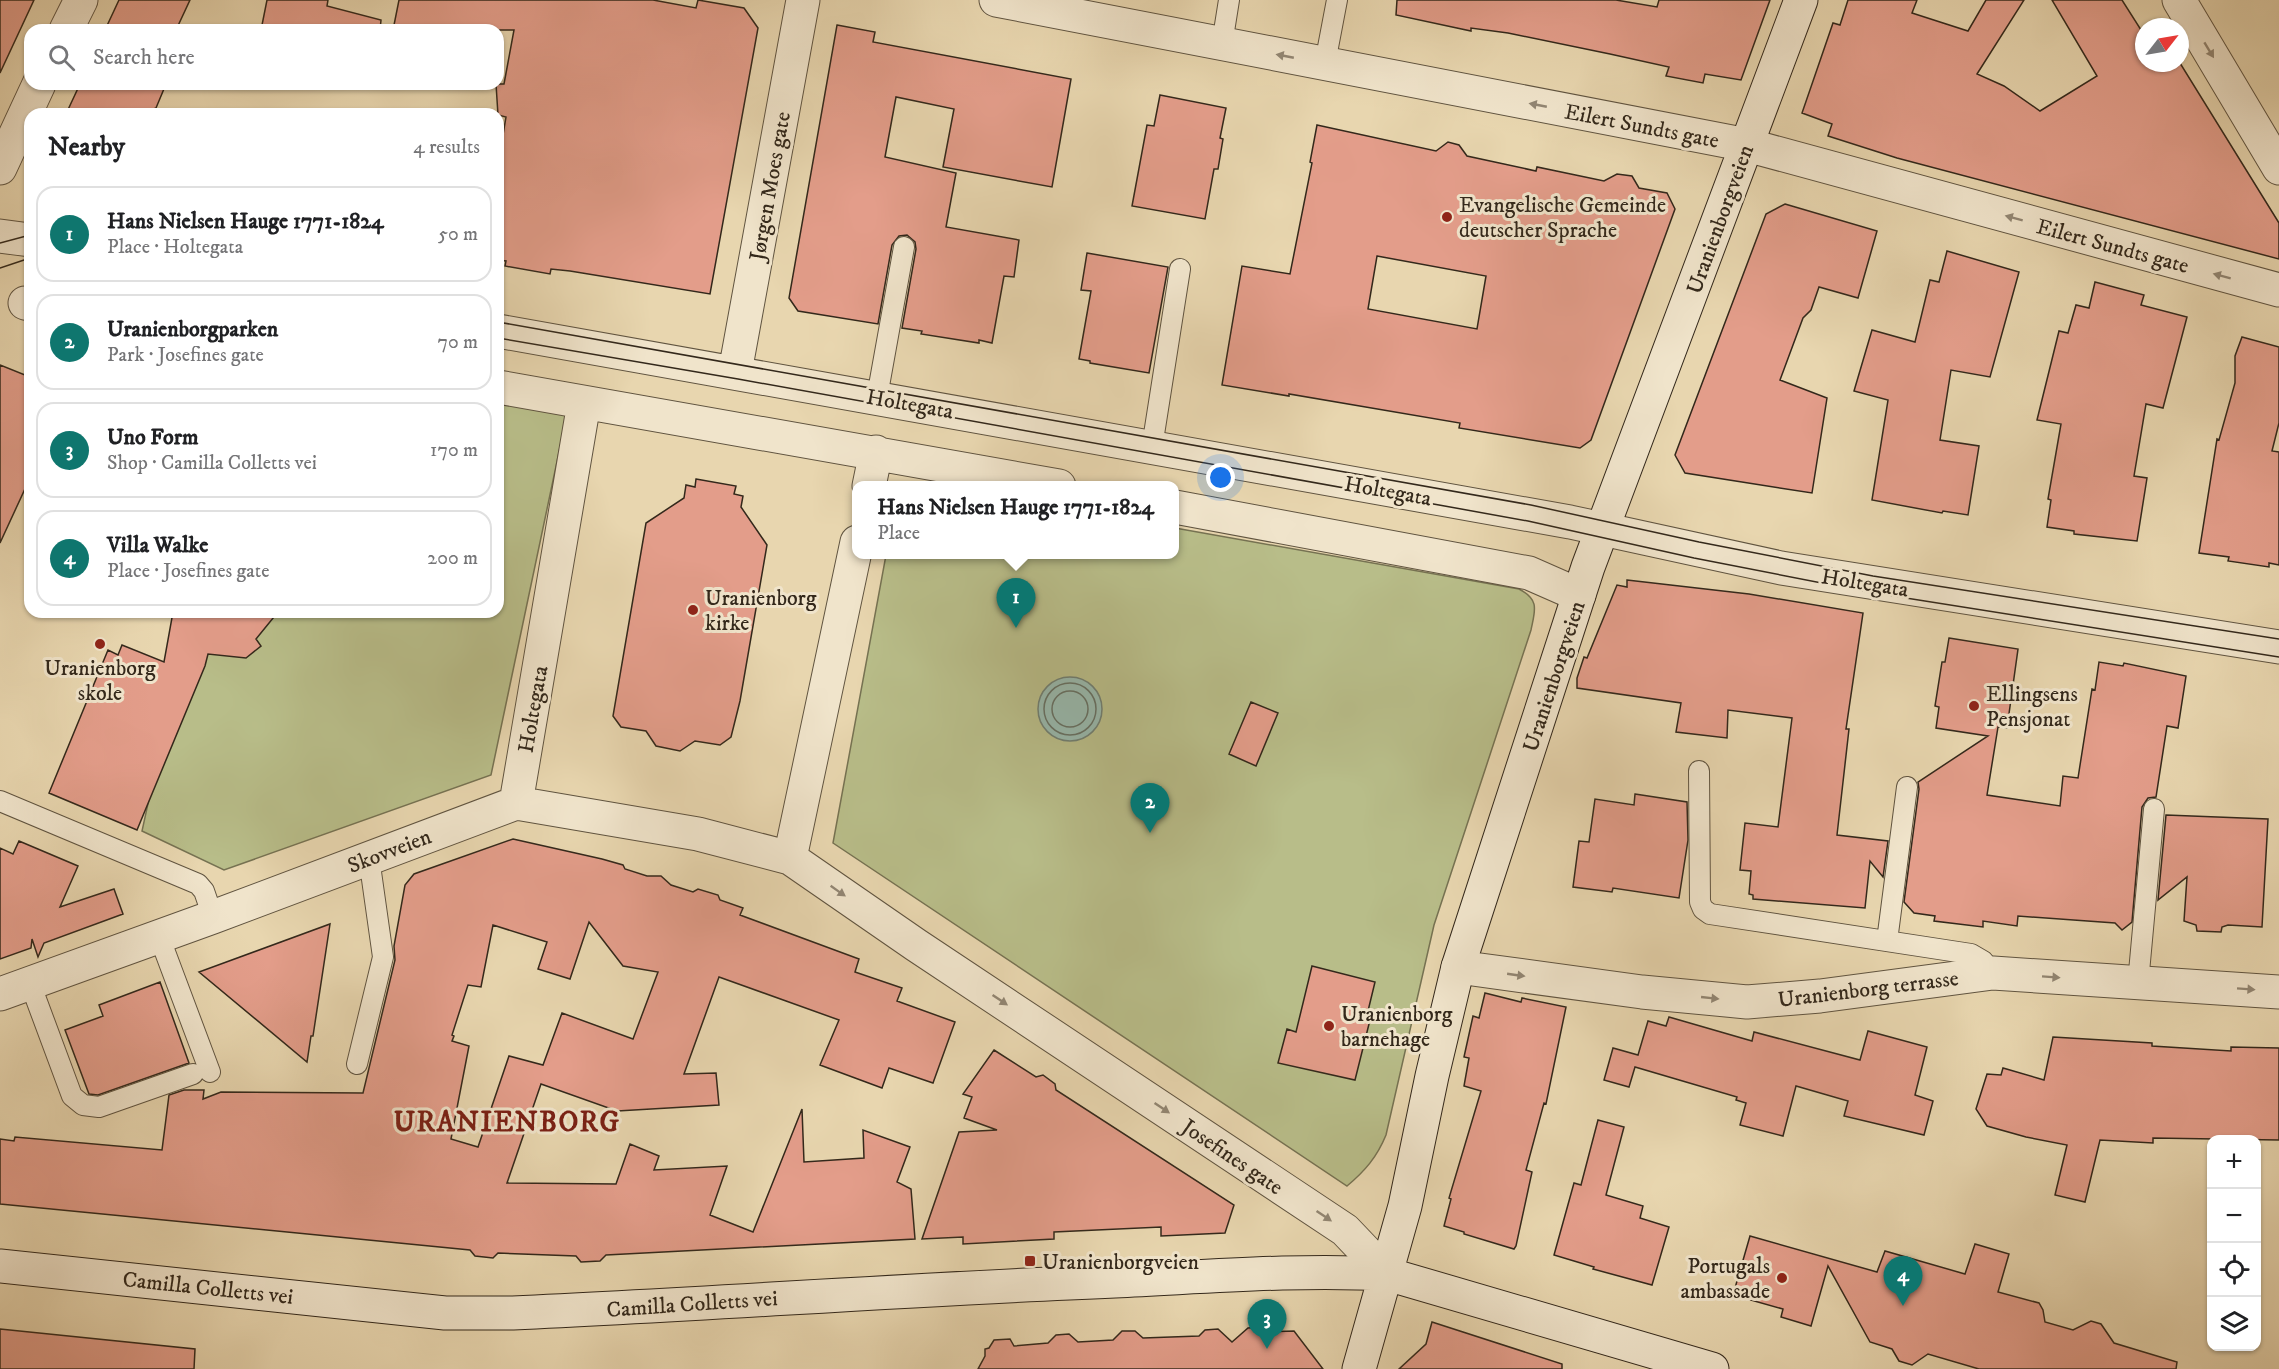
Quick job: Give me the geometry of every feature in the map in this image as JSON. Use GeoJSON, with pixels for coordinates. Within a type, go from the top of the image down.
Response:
{"type":"FeatureCollection","features":[{"type":"Feature","properties":{"kind":"street"},"geometry":{"type":"LineString","coordinates":[[69,24],[81,0]]}},
{"type":"Feature","properties":{"kind":"street","name":"Jørgen Moes gate"},"geometry":{"type":"LineString","coordinates":[[735,372],[803,0]]}},
{"type":"Feature","properties":{"kind":"street","name":"Eilert Sundts gate"},"geometry":{"type":"LineString","coordinates":[[996,0],[1747,145],[2279,290]]}},
{"type":"Feature","properties":{"kind":"street","name":"Uranienborgveien"},"geometry":{"type":"LineString","coordinates":[[1359,1369],[1408,1192],[1432,1076],[1458,968],[1579,595],[1801,0]]}},
{"type":"Feature","properties":{"kind":"street"},"geometry":{"type":"LineString","coordinates":[[2179,0],[2279,168]]}},
{"type":"Feature","properties":{"kind":"street"},"geometry":{"type":"LineString","coordinates":[[28,108],[36,90]]}},
{"type":"Feature","properties":{"kind":"street"},"geometry":{"type":"LineString","coordinates":[[0,168],[24,116]]}},
{"type":"Feature","properties":{"kind":"street"},"geometry":{"type":"LineString","coordinates":[[0,236],[24,239]]}},
{"type":"Feature","properties":{"kind":"street","name":"Holtegata"},"geometry":{"type":"LineString","coordinates":[[504,332],[877,397],[1603,530],[1792,570],[2279,647]]}},
{"type":"Feature","properties":{"kind":"street"},"geometry":{"type":"LineString","coordinates":[[504,388],[1032,481]]}},
{"type":"Feature","properties":{"kind":"street","name":"Holtegata"},"geometry":{"type":"LineString","coordinates":[[516,803],[584,403]]}},
{"type":"Feature","properties":{"kind":"street"},"geometry":{"type":"LineString","coordinates":[[870,481],[876,452]]}},
{"type":"Feature","properties":{"kind":"street"},"geometry":{"type":"LineString","coordinates":[[1179,508],[1529,573],[1552,581],[1579,595]]}},
{"type":"Feature","properties":{"kind":"street"},"geometry":{"type":"LineString","coordinates":[[516,803],[717,838],[790,858],[853,559]]}},
{"type":"Feature","properties":{"kind":"street","name":"Skovveien"},"geometry":{"type":"LineString","coordinates":[[0,994],[516,803]]}},
{"type":"Feature","properties":{"kind":"street","name":"Josefines gate"},"geometry":{"type":"LineString","coordinates":[[790,858],[916,945],[1345,1230],[1387,1274]]}},
{"type":"Feature","properties":{"kind":"street","name":"Uranienborg terrasse"},"geometry":{"type":"LineString","coordinates":[[1458,968],[1642,992],[1747,1002],[1820,996],[1993,973],[2279,992]]}},
{"type":"Feature","properties":{"kind":"street","name":"Camilla Colletts vei"},"geometry":{"type":"LineString","coordinates":[[0,1266],[445,1313],[501,1313],[1046,1283],[1299,1273],[1387,1274]]}},
{"type":"Feature","properties":{"kind":"street"},"geometry":{"type":"LineString","coordinates":[[1387,1274],[1712,1369]]}},
{"type":"Feature","properties":{"kind":"lane"},"geometry":{"type":"LineString","coordinates":[[1222,44],[1229,0]]}},
{"type":"Feature","properties":{"kind":"lane"},"geometry":{"type":"LineString","coordinates":[[1325,63],[1337,0]]}},
{"type":"Feature","properties":{"kind":"lane"},"geometry":{"type":"LineString","coordinates":[[877,397],[904,248]]}},
{"type":"Feature","properties":{"kind":"lane"},"geometry":{"type":"LineString","coordinates":[[1152,447],[1180,269]]}},
{"type":"Feature","properties":{"kind":"lane"},"geometry":{"type":"LineString","coordinates":[[1699,771],[1700,902],[1703,909],[1710,914],[1971,954],[1983,961],[1993,973]]}},
{"type":"Feature","properties":{"kind":"lane"},"geometry":{"type":"LineString","coordinates":[[1887,941],[1907,787]]}},
{"type":"Feature","properties":{"kind":"lane"},"geometry":{"type":"LineString","coordinates":[[0,801],[198,884],[204,891],[213,917]]}},
{"type":"Feature","properties":{"kind":"lane"},"geometry":{"type":"LineString","coordinates":[[2138,983],[2154,809]]}},
{"type":"Feature","properties":{"kind":"lane"},"geometry":{"type":"LineString","coordinates":[[357,1064],[383,957],[369,858]]}},
{"type":"Feature","properties":{"kind":"lane"},"geometry":{"type":"LineString","coordinates":[[30,983],[72,1096],[83,1105],[99,1107],[202,1073],[159,936]]}},
{"type":"Feature","properties":{"kind":"green space"},"geometry":{"type":"Polygon","coordinates":[[[504,403],[567,414],[491,775],[224,870],[142,831],[189,618],[504,618],[504,403]]]}},
{"type":"Feature","properties":{"kind":"green space"},"geometry":{"type":"Polygon","coordinates":[[[1179,529],[1519,589],[1526,593],[1533,602],[1534,617],[1531,630],[1434,925],[1386,1135],[1370,1163],[1347,1186],[833,843],[885,559],[1179,559],[1179,529]]]}},
{"type":"Feature","properties":{"kind":"water"},"geometry":{"type":"Polygon","coordinates":[[[1070,677],[1088,683],[1096,691],[1102,709],[1096,727],[1088,735],[1070,741],[1052,735],[1044,727],[1038,709],[1044,691],[1052,683],[1070,677]]]}},
{"type":"Feature","properties":{"kind":"building"},"geometry":{"type":"Polygon","coordinates":[[[0,0],[34,0],[0,73],[0,0]]]}},
{"type":"Feature","properties":{"kind":"building"},"geometry":{"type":"Polygon","coordinates":[[[119,0],[190,0],[179,24],[108,24],[119,0]]]}},
{"type":"Feature","properties":{"kind":"building"},"geometry":{"type":"Polygon","coordinates":[[[267,0],[328,0],[327,6],[381,20],[381,24],[262,24],[267,0]]]}},
{"type":"Feature","properties":{"kind":"building"},"geometry":{"type":"Polygon","coordinates":[[[399,0],[653,0],[696,8],[698,0],[744,8],[758,28],[710,294],[570,271],[551,269],[550,274],[505,266],[504,129],[506,117],[504,116],[504,108],[498,108],[496,90],[504,90],[514,30],[504,30],[504,24],[394,24],[399,0]]]}},
{"type":"Feature","properties":{"kind":"building"},"geometry":{"type":"Polygon","coordinates":[[[1397,0],[1616,0],[1657,7],[1659,0],[1770,0],[1741,80],[1705,74],[1703,83],[1666,76],[1669,67],[1508,33],[1471,28],[1471,31],[1396,15],[1397,0]]]}},
{"type":"Feature","properties":{"kind":"building"},"geometry":{"type":"Polygon","coordinates":[[[1848,0],[1917,0],[1912,13],[1968,31],[1986,0],[2024,0],[1977,74],[2004,86],[2040,111],[2097,76],[2052,0],[2122,0],[2135,21],[2135,72],[2186,72],[2279,223],[2279,259],[1897,158],[1828,136],[1832,124],[1802,113],[1833,23],[1840,25],[1848,0]]]}},
{"type":"Feature","properties":{"kind":"building"},"geometry":{"type":"Polygon","coordinates":[[[837,25],[875,32],[873,42],[1071,79],[1052,187],[943,167],[954,109],[896,97],[885,157],[956,173],[946,227],[1019,240],[1014,277],[1004,276],[992,343],[921,334],[922,331],[902,328],[916,249],[915,242],[907,235],[899,236],[892,245],[878,324],[798,311],[789,298],[837,25]]]}},
{"type":"Feature","properties":{"kind":"building"},"geometry":{"type":"Polygon","coordinates":[[[77,90],[164,90],[156,108],[69,108],[77,90]]]}},
{"type":"Feature","properties":{"kind":"building"},"geometry":{"type":"Polygon","coordinates":[[[1160,95],[1226,108],[1220,138],[1223,139],[1218,169],[1214,169],[1205,219],[1132,206],[1147,125],[1154,126],[1160,95]]]}},
{"type":"Feature","properties":{"kind":"building"},"geometry":{"type":"Polygon","coordinates":[[[1317,125],[1436,151],[1448,142],[1459,145],[1467,156],[1536,171],[1537,167],[1604,181],[1617,174],[1632,176],[1639,188],[1667,193],[1675,209],[1591,440],[1580,448],[1459,428],[1460,423],[1222,385],[1242,266],[1290,274],[1312,163],[1310,162],[1317,125]],[[1377,256],[1368,309],[1477,329],[1486,276],[1377,256]]]}},
{"type":"Feature","properties":{"kind":"building"},"geometry":{"type":"Polygon","coordinates":[[[1785,204],[1877,231],[1858,298],[1819,287],[1811,310],[1803,318],[1780,380],[1827,398],[1812,493],[1685,473],[1675,455],[1766,214],[1785,204]]]}},
{"type":"Feature","properties":{"kind":"building"},"geometry":{"type":"Polygon","coordinates":[[[1947,251],[2019,272],[1990,377],[1951,370],[1940,440],[1979,446],[1968,515],[1943,511],[1942,513],[1872,500],[1888,400],[1854,391],[1872,330],[1915,342],[1930,280],[1939,282],[1947,251]]]}},
{"type":"Feature","properties":{"kind":"building"},"geometry":{"type":"Polygon","coordinates":[[[1087,253],[1168,267],[1149,373],[1079,359],[1091,291],[1081,290],[1087,253]]]}},
{"type":"Feature","properties":{"kind":"building"},"geometry":{"type":"Polygon","coordinates":[[[2095,282],[2144,295],[2141,305],[2187,317],[2163,408],[2146,404],[2134,476],[2147,478],[2137,541],[2074,534],[2074,531],[2047,527],[2051,500],[2048,499],[2061,424],[2037,420],[2059,331],[2068,333],[2076,305],[2089,308],[2095,282]]]}},
{"type":"Feature","properties":{"kind":"building"},"geometry":{"type":"Polygon","coordinates":[[[2242,337],[2279,347],[2279,423],[2272,451],[2279,452],[2279,565],[2269,563],[2269,567],[2228,561],[2229,557],[2199,553],[2217,439],[2219,440],[2235,383],[2235,356],[2242,337]]]}},
{"type":"Feature","properties":{"kind":"building"},"geometry":{"type":"Polygon","coordinates":[[[0,365],[24,375],[24,491],[0,543],[0,365]]]}},
{"type":"Feature","properties":{"kind":"building","name":"Uranienborg kirke"},"geometry":{"type":"Polygon","coordinates":[[[696,479],[736,486],[734,494],[743,496],[741,507],[767,545],[740,701],[731,737],[720,745],[695,741],[680,751],[656,746],[646,731],[621,727],[613,716],[646,523],[684,498],[686,485],[695,487],[696,479]]]}},
{"type":"Feature","properties":{"kind":"building"},"geometry":{"type":"Polygon","coordinates":[[[1627,580],[1749,594],[1863,613],[1846,729],[1849,729],[1837,835],[1888,841],[1883,877],[1870,861],[1865,908],[1753,899],[1753,895],[1749,894],[1751,871],[1740,870],[1745,823],[1778,827],[1792,718],[1728,710],[1727,738],[1676,732],[1681,703],[1577,688],[1577,678],[1584,657],[1587,658],[1617,585],[1627,587],[1627,580]]]}},
{"type":"Feature","properties":{"kind":"building"},"geometry":{"type":"Polygon","coordinates":[[[172,618],[273,618],[256,639],[261,646],[246,658],[208,654],[137,830],[49,793],[108,650],[118,655],[122,645],[164,662],[172,618]]]}},
{"type":"Feature","properties":{"kind":"building"},"geometry":{"type":"Polygon","coordinates":[[[1949,638],[2018,649],[2007,728],[1998,727],[1987,795],[2060,806],[2063,776],[2078,778],[2092,689],[2095,690],[2099,662],[2123,666],[2124,663],[2186,676],[2178,728],[2167,726],[2156,797],[2148,798],[2142,807],[2132,922],[2122,930],[2115,923],[2018,916],[2017,926],[1983,921],[1983,927],[1934,921],[1935,916],[1914,913],[1904,902],[1919,789],[1918,782],[1988,736],[1936,728],[1939,707],[1935,706],[1942,662],[1945,662],[1949,638]]]}},
{"type":"Feature","properties":{"kind":"building"},"geometry":{"type":"Polygon","coordinates":[[[1251,702],[1278,713],[1256,766],[1229,754],[1251,702]]]}},
{"type":"Feature","properties":{"kind":"building"},"geometry":{"type":"Polygon","coordinates":[[[1635,794],[1687,802],[1688,840],[1679,898],[1613,888],[1612,892],[1573,887],[1579,841],[1589,842],[1595,799],[1634,805],[1635,794]]]}},
{"type":"Feature","properties":{"kind":"building"},"geometry":{"type":"Polygon","coordinates":[[[2166,815],[2268,819],[2262,927],[2228,925],[2222,927],[2221,932],[2197,931],[2196,925],[2184,921],[2187,877],[2158,900],[2166,815]]]}},
{"type":"Feature","properties":{"kind":"building"},"geometry":{"type":"Polygon","coordinates":[[[513,839],[602,859],[623,865],[625,869],[647,876],[661,876],[671,885],[693,892],[698,889],[718,895],[720,900],[743,908],[740,915],[859,959],[855,972],[902,988],[897,1001],[955,1022],[933,1083],[889,1068],[882,1088],[820,1065],[839,1020],[719,977],[684,1074],[716,1073],[719,1105],[617,1111],[541,1084],[507,1183],[616,1184],[630,1144],[659,1156],[654,1170],[727,1166],[710,1215],[753,1232],[802,1109],[804,1162],[864,1158],[863,1130],[910,1147],[897,1182],[911,1189],[915,1239],[606,1255],[600,1261],[581,1262],[576,1256],[498,1253],[493,1258],[475,1256],[470,1250],[0,1204],[0,1139],[14,1141],[15,1137],[162,1150],[169,1095],[184,1090],[204,1090],[203,1099],[221,1092],[363,1093],[395,960],[394,946],[405,885],[414,874],[513,839]],[[589,922],[570,979],[538,969],[547,942],[493,925],[481,987],[468,985],[452,1035],[454,1036],[452,1041],[469,1046],[451,1139],[478,1147],[509,1056],[543,1065],[562,1013],[633,1039],[658,972],[623,966],[589,922]]]}},
{"type":"Feature","properties":{"kind":"building"},"geometry":{"type":"Polygon","coordinates":[[[19,841],[78,866],[60,907],[114,889],[123,914],[44,943],[38,957],[32,939],[31,948],[0,959],[0,848],[13,854],[19,841]]]}},
{"type":"Feature","properties":{"kind":"building"},"geometry":{"type":"Polygon","coordinates":[[[330,924],[313,1036],[311,1036],[307,1062],[199,972],[330,924]]]}},
{"type":"Feature","properties":{"kind":"building"},"geometry":{"type":"Polygon","coordinates":[[[1312,966],[1375,982],[1368,1011],[1372,1012],[1355,1080],[1278,1063],[1287,1029],[1296,1032],[1312,966]]]}},
{"type":"Feature","properties":{"kind":"building"},"geometry":{"type":"Polygon","coordinates":[[[160,982],[189,1063],[98,1095],[89,1094],[65,1030],[103,1016],[99,1005],[160,982]]]}},
{"type":"Feature","properties":{"kind":"building"},"geometry":{"type":"Polygon","coordinates":[[[1485,993],[1521,1002],[1522,998],[1566,1007],[1546,1104],[1544,1103],[1526,1170],[1532,1172],[1514,1249],[1444,1226],[1451,1199],[1449,1198],[1481,1091],[1464,1086],[1469,1058],[1464,1057],[1473,1016],[1479,1018],[1485,993]]]}},
{"type":"Feature","properties":{"kind":"building"},"geometry":{"type":"Polygon","coordinates":[[[1669,1017],[1752,1041],[1754,1032],[1860,1060],[1868,1031],[1927,1047],[1915,1095],[1933,1101],[1924,1135],[1844,1116],[1848,1101],[1796,1086],[1783,1136],[1740,1125],[1746,1103],[1736,1100],[1737,1097],[1635,1067],[1629,1087],[1604,1080],[1613,1048],[1638,1055],[1648,1021],[1666,1026],[1669,1017]]]}},
{"type":"Feature","properties":{"kind":"building"},"geometry":{"type":"Polygon","coordinates":[[[2053,1037],[2231,1051],[2231,1047],[2279,1048],[2279,1140],[2261,1140],[2261,1135],[2207,1135],[2207,1139],[2153,1138],[2153,1143],[2100,1140],[2085,1202],[2055,1195],[2067,1145],[1987,1126],[1976,1109],[1987,1074],[2001,1075],[2003,1068],[2044,1080],[2053,1037]]]}},
{"type":"Feature","properties":{"kind":"building"},"geometry":{"type":"Polygon","coordinates":[[[994,1050],[1036,1077],[1043,1075],[1055,1084],[1056,1090],[1234,1205],[1225,1233],[1161,1236],[1161,1227],[1054,1232],[1054,1239],[963,1244],[963,1237],[922,1239],[959,1132],[997,1130],[964,1118],[972,1097],[963,1094],[994,1050]]]}},
{"type":"Feature","properties":{"kind":"building"},"geometry":{"type":"Polygon","coordinates":[[[1598,1120],[1624,1127],[1606,1195],[1643,1206],[1640,1218],[1669,1227],[1652,1285],[1593,1269],[1594,1267],[1554,1255],[1574,1183],[1581,1185],[1598,1120]]]}},
{"type":"Feature","properties":{"kind":"building"},"geometry":{"type":"Polygon","coordinates":[[[1750,1236],[1877,1272],[1885,1251],[1965,1274],[1975,1244],[2009,1254],[1998,1292],[2039,1303],[2045,1322],[2073,1330],[2091,1321],[2101,1324],[2114,1343],[2177,1362],[2176,1369],[1979,1369],[1928,1354],[1912,1365],[1899,1361],[1892,1349],[1870,1342],[1828,1266],[1811,1326],[1781,1317],[1783,1309],[1733,1295],[1750,1236]]]}},
{"type":"Feature","properties":{"kind":"building"},"geometry":{"type":"Polygon","coordinates":[[[1432,1322],[1562,1364],[1562,1369],[1399,1369],[1426,1344],[1432,1322]]]}},
{"type":"Feature","properties":{"kind":"building"},"geometry":{"type":"Polygon","coordinates":[[[1261,1327],[1266,1332],[1294,1331],[1323,1369],[978,1369],[985,1356],[985,1349],[989,1348],[994,1340],[1010,1339],[1014,1346],[1048,1343],[1056,1335],[1069,1334],[1078,1342],[1113,1340],[1122,1331],[1135,1331],[1143,1338],[1199,1336],[1205,1330],[1218,1329],[1232,1342],[1248,1328],[1261,1327]]]}},
{"type":"Feature","properties":{"kind":"building"},"geometry":{"type":"Polygon","coordinates":[[[0,1329],[195,1349],[194,1369],[0,1369],[0,1329]]]}},
{"type":"Feature","properties":{"kind":"tram line"},"geometry":{"type":"LineString","coordinates":[[0,243],[24,237]]}},
{"type":"Feature","properties":{"kind":"tram line"},"geometry":{"type":"LineString","coordinates":[[0,268],[24,260]]}},
{"type":"Feature","properties":{"kind":"tram line"},"geometry":{"type":"LineString","coordinates":[[504,323],[1531,505],[1699,542],[1873,576],[2279,639]]}},
{"type":"Feature","properties":{"kind":"tram line"},"geometry":{"type":"LineString","coordinates":[[504,339],[1528,521],[1694,558],[1868,592],[2279,657]]}},
{"type":"Feature","properties":{"kind":"place","name":"Evangelische Gemeinde deutscher Sprache"},"geometry":{"type":"Point","coordinates":[1447,217]}},
{"type":"Feature","properties":{"kind":"place","name":"Uranienborg kirke"},"geometry":{"type":"Point","coordinates":[693,610]}},
{"type":"Feature","properties":{"kind":"place","name":"Hans Nielsen Hauge 1771-1824"},"geometry":{"type":"Point","coordinates":[1016,628]}},
{"type":"Feature","properties":{"kind":"place","name":"Uranienborg skole"},"geometry":{"type":"Point","coordinates":[100,644]}},
{"type":"Feature","properties":{"kind":"place","name":"Ellingsens Pensjonat"},"geometry":{"type":"Point","coordinates":[1974,706]}},
{"type":"Feature","properties":{"kind":"place","name":"Uranienborgparken"},"geometry":{"type":"Point","coordinates":[1150,833]}},
{"type":"Feature","properties":{"kind":"place","name":"Uranienborg barnehage"},"geometry":{"type":"Point","coordinates":[1329,1026]}},
{"type":"Feature","properties":{"kind":"place","name":"Uranienborgveien"},"geometry":{"type":"Point","coordinates":[1030,1261]}},
{"type":"Feature","properties":{"kind":"place","name":"Portugals ambassade"},"geometry":{"type":"Point","coordinates":[1782,1278]}},
{"type":"Feature","properties":{"kind":"place","name":"Villa Walke"},"geometry":{"type":"Point","coordinates":[1903,1306]}},
{"type":"Feature","properties":{"kind":"place","name":"Uno Form"},"geometry":{"type":"Point","coordinates":[1267,1349]}},
{"type":"Feature","properties":{"kind":"district","name":"URANIENBORG"},"geometry":{"type":"Point","coordinates":[507,1121]}}]}
